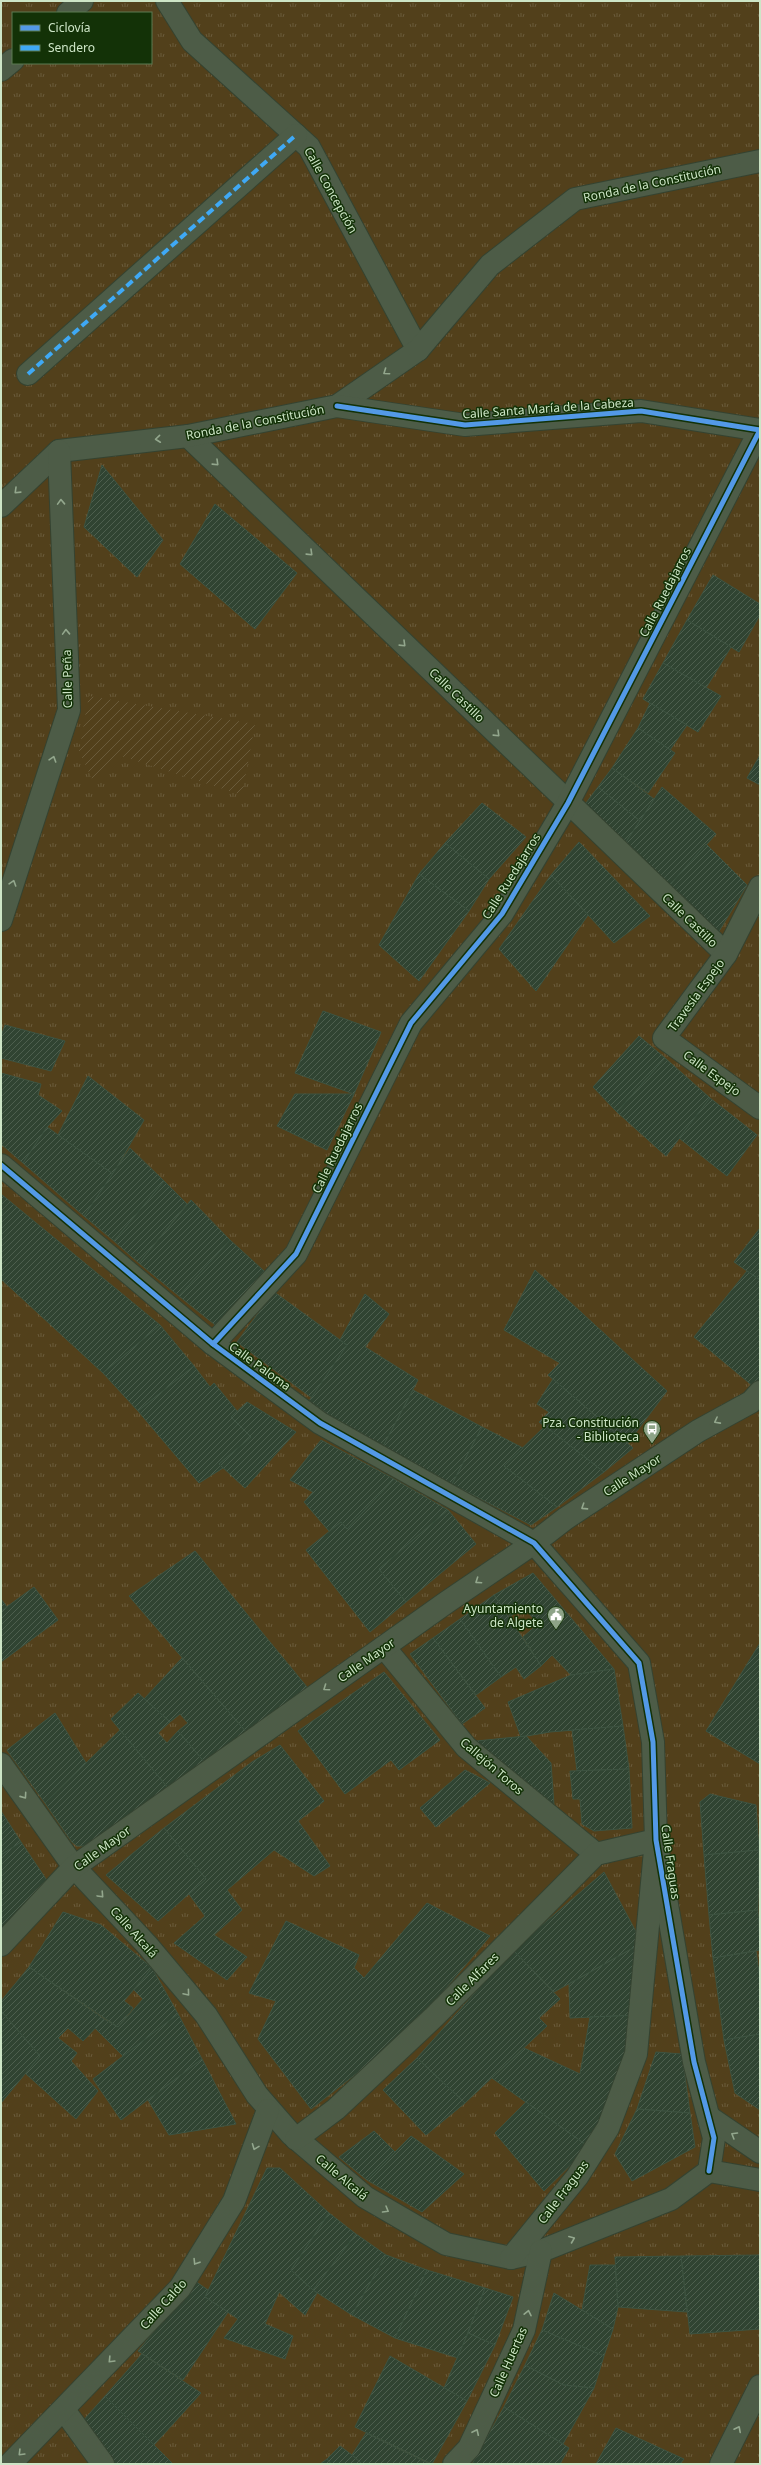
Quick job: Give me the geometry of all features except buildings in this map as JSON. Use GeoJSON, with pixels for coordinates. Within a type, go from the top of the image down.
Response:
{"type":"FeatureCollection","features":[{"type":"Feature","properties":{"kind":"street"},"geometry":{"type":"LineString","coordinates":[[69,12],[82,1]]}},
{"type":"Feature","properties":{"kind":"street","name":"Calle Concepción"},"geometry":{"type":"LineString","coordinates":[[167,1],[192,41],[309,147],[418,350]]}},
{"type":"Feature","properties":{"kind":"street"},"geometry":{"type":"LineString","coordinates":[[1,70],[12,61]]}},
{"type":"Feature","properties":{"kind":"street"},"geometry":{"type":"LineString","coordinates":[[28,374],[296,135]]}},
{"type":"Feature","properties":{"kind":"street","name":"Ronda de la Constitución"},"geometry":{"type":"LineString","coordinates":[[59,451],[188,436],[337,406],[418,350],[490,265],[575,199],[760,161]]}},
{"type":"Feature","properties":{"kind":"street","name":"Calle Santa María de la Cabeza"},"geometry":{"type":"LineString","coordinates":[[337,406],[465,425],[641,411],[760,430]]}},
{"type":"Feature","properties":{"kind":"street","name":"Calle Ruedajarros"},"geometry":{"type":"LineString","coordinates":[[213,1344],[296,1254],[411,1023],[502,914],[568,803],[760,430]]}},
{"type":"Feature","properties":{"kind":"street","name":"Calle Castillo"},"geometry":{"type":"LineString","coordinates":[[188,436],[726,954]]}},
{"type":"Feature","properties":{"kind":"street"},"geometry":{"type":"LineString","coordinates":[[1,506],[59,451]]}},
{"type":"Feature","properties":{"kind":"street","name":"Calle Peña"},"geometry":{"type":"LineString","coordinates":[[1,920],[69,710],[59,451]]}},
{"type":"Feature","properties":{"kind":"street","name":"Travesía Espejo"},"geometry":{"type":"LineString","coordinates":[[664,1038],[726,954],[760,887]]}},
{"type":"Feature","properties":{"kind":"street","name":"Calle Espejo"},"geometry":{"type":"LineString","coordinates":[[664,1038],[760,1108]]}},
{"type":"Feature","properties":{"kind":"street","name":"Calle Paloma"},"geometry":{"type":"LineString","coordinates":[[1,1165],[213,1344],[320,1423],[534,1543]]}},
{"type":"Feature","properties":{"kind":"street","name":"Calle Mayor"},"geometry":{"type":"LineString","coordinates":[[1,1945],[74,1867],[565,1520],[698,1431],[756,1397]]}},
{"type":"Feature","properties":{"kind":"street","name":"Calle Fraguas"},"geometry":{"type":"LineString","coordinates":[[511,2258],[577,2177],[608,2128],[636,2054],[656,1840],[653,1742],[639,1662],[534,1543]]}},
{"type":"Feature","properties":{"kind":"street","name":"Callejón Toros"},"geometry":{"type":"LineString","coordinates":[[384,1647],[466,1747],[596,1854]]}},
{"type":"Feature","properties":{"kind":"street","name":"Calle Alcalá"},"geometry":{"type":"LineString","coordinates":[[1,1764],[74,1867],[148,1946],[206,2015],[268,2110],[296,2139],[365,2197],[446,2244],[511,2258],[541,2251],[671,2199],[709,2171]]}},
{"type":"Feature","properties":{"kind":"street"},"geometry":{"type":"LineString","coordinates":[[596,1854],[656,1840]]}},
{"type":"Feature","properties":{"kind":"street","name":"Calle Fraguas"},"geometry":{"type":"LineString","coordinates":[[656,1840],[694,2062],[714,2138],[709,2171]]}},
{"type":"Feature","properties":{"kind":"street","name":"Calle Alfares"},"geometry":{"type":"LineString","coordinates":[[296,2139],[336,2109],[434,2017],[596,1854]]}},
{"type":"Feature","properties":{"kind":"street","name":"Calle Caldo"},"geometry":{"type":"LineString","coordinates":[[10,2464],[64,2410],[180,2288],[234,2201],[268,2110]]}},
{"type":"Feature","properties":{"kind":"street"},"geometry":{"type":"LineString","coordinates":[[709,2117],[760,2152]]}},
{"type":"Feature","properties":{"kind":"street"},"geometry":{"type":"LineString","coordinates":[[709,2171],[760,2180]]}},
{"type":"Feature","properties":{"kind":"street","name":"Calle Huertas"},"geometry":{"type":"LineString","coordinates":[[454,2464],[469,2448],[524,2330],[541,2251]]}},
{"type":"Feature","properties":{"kind":"street"},"geometry":{"type":"LineString","coordinates":[[721,2464],[760,2386]]}},
{"type":"Feature","properties":{"kind":"street"},"geometry":{"type":"LineString","coordinates":[[64,2410],[103,2464]]}},
{"type":"Feature","properties":{"kind":"green space"},"geometry":{"type":"Polygon","coordinates":[[[1,1],[760,1],[760,2464],[1,2464],[1,1]]]}},
{"type":"Feature","properties":{"kind":"green space"},"geometry":{"type":"Polygon","coordinates":[[[89,696],[255,724],[242,795],[121,756],[93,781],[79,751],[89,696]]]}},
{"type":"Feature","properties":{"kind":"marked path"},"geometry":{"type":"LineString","coordinates":[[28,374],[296,135]]}},
{"type":"Feature","properties":{"kind":"cycle path"},"geometry":{"type":"LineString","coordinates":[[213,1344],[296,1254],[411,1023],[502,914],[568,803],[760,430],[641,411],[465,425],[337,406]]}},
{"type":"Feature","properties":{"kind":"cycle path"},"geometry":{"type":"LineString","coordinates":[[1,1165],[213,1344],[320,1423],[534,1543],[639,1663],[653,1742],[656,1840],[694,2062],[714,2138],[709,2171]]}},
{"type":"Feature","properties":{"kind":"place","name":"Pza. Constitución - Biblioteca"},"geometry":{"type":"Point","coordinates":[652,1444]}},
{"type":"Feature","properties":{"kind":"place","name":"Ayuntamiento de Algete"},"geometry":{"type":"Point","coordinates":[556,1630]}}]}
